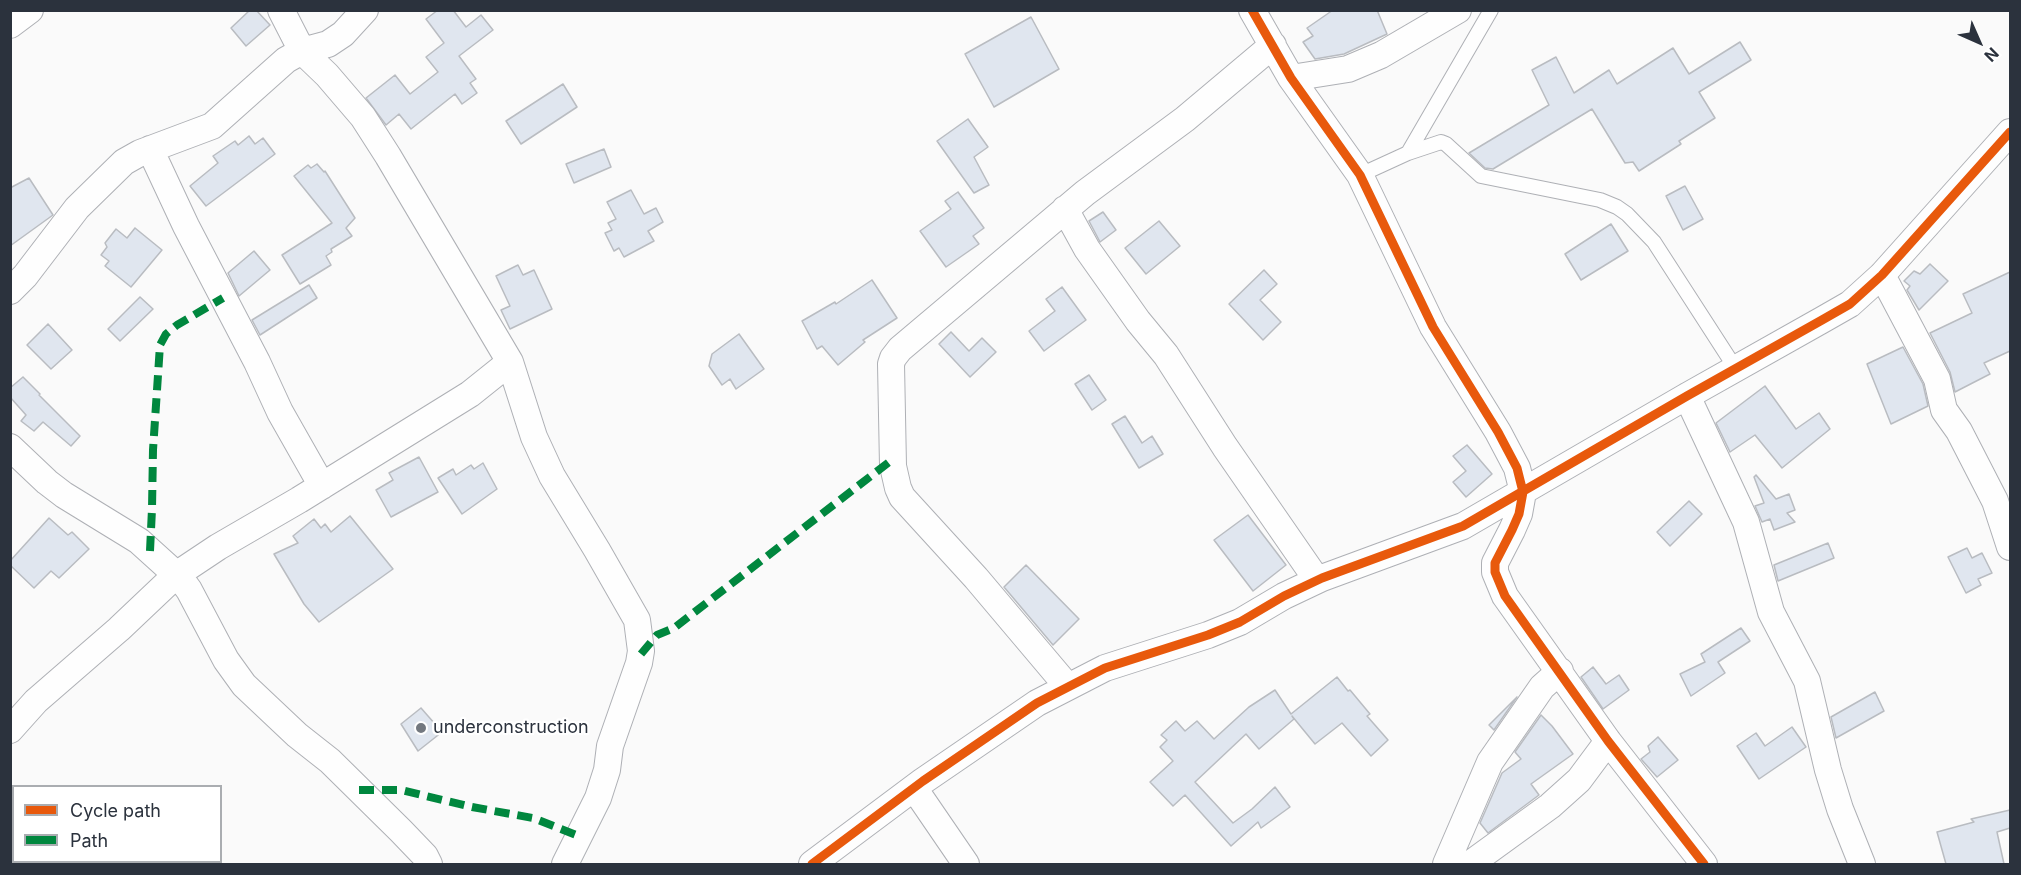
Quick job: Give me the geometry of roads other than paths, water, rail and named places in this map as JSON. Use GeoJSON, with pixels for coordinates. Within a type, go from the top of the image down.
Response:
{"type":"FeatureCollection","features":[{"type":"Feature","properties":{"kind":"street"},"geometry":{"type":"LineString","coordinates":[[10,25],[30,10]]}},
{"type":"Feature","properties":{"kind":"street"},"geometry":{"type":"LineString","coordinates":[[281,10],[302,51],[327,75],[363,117],[510,362],[534,437],[548,466],[637,620],[640,642],[639,663],[610,746],[607,770],[598,798],[565,864]]}},
{"type":"Feature","properties":{"kind":"street"},"geometry":{"type":"LineString","coordinates":[[10,291],[25,276],[77,208],[124,162],[150,149],[213,126],[286,60],[302,51],[328,44],[343,34],[365,10]]}},
{"type":"Feature","properties":{"kind":"street"},"geometry":{"type":"LineString","coordinates":[[1252,10],[1291,78],[1359,175],[1433,327],[1517,468],[1523,492],[1519,514],[1495,563],[1495,572],[1505,596],[1608,741],[1704,864]]}},
{"type":"Feature","properties":{"kind":"street"},"geometry":{"type":"LineString","coordinates":[[1291,78],[1348,69],[1381,55],[1458,10]]}},
{"type":"Feature","properties":{"kind":"street"},"geometry":{"type":"LineString","coordinates":[[1068,687],[976,578],[906,504],[897,488],[893,466],[892,358],[1065,209],[1185,119],[1272,45]]}},
{"type":"Feature","properties":{"kind":"street"},"geometry":{"type":"LineString","coordinates":[[812,864],[914,788],[1037,702],[1105,668],[1209,635],[1240,622],[1317,580],[1463,526],[1850,304],[1882,275],[2010,132]]}},
{"type":"Feature","properties":{"kind":"street"},"geometry":{"type":"LineString","coordinates":[[150,149],[186,226],[257,362],[280,412],[322,486]]}},
{"type":"Feature","properties":{"kind":"street"},"geometry":{"type":"LineString","coordinates":[[1065,209],[1087,249],[1138,321],[1166,355],[1225,447],[1317,580]]}},
{"type":"Feature","properties":{"kind":"street"},"geometry":{"type":"LineString","coordinates":[[1882,275],[1937,379],[1944,410],[1959,430],[1995,501],[2010,547]]}},
{"type":"Feature","properties":{"kind":"street"},"geometry":{"type":"LineString","coordinates":[[10,730],[36,701],[119,629],[176,575],[218,547],[322,486],[470,394],[510,362]]}},
{"type":"Feature","properties":{"kind":"street"},"geometry":{"type":"LineString","coordinates":[[1687,396],[1746,522],[1771,612],[1807,681],[1828,770],[1840,809],[1862,864]]}},
{"type":"Feature","properties":{"kind":"street"},"geometry":{"type":"LineString","coordinates":[[10,447],[47,482],[139,542],[181,579],[226,660],[244,685],[297,735],[337,768],[425,856],[429,864]]}},
{"type":"Feature","properties":{"kind":"street"},"geometry":{"type":"LineString","coordinates":[[1446,864],[1490,762],[1542,687],[1560,671]]}},
{"type":"Feature","properties":{"kind":"street"},"geometry":{"type":"LineString","coordinates":[[1470,864],[1550,806],[1579,780],[1608,741]]}},
{"type":"Feature","properties":{"kind":"street"},"geometry":{"type":"LineString","coordinates":[[914,788],[966,864]]}},
{"type":"Feature","properties":{"kind":"lane"},"geometry":{"type":"LineString","coordinates":[[1408,153],[1491,10]]}},
{"type":"Feature","properties":{"kind":"lane"},"geometry":{"type":"LineString","coordinates":[[1359,175],[1434,143],[1444,143],[1481,176],[1600,200],[1617,207],[1654,242],[1736,369]]}},
{"type":"Feature","properties":{"kind":"place","name":"underconstruction"},"geometry":{"type":"Point","coordinates":[421,728]}}]}
